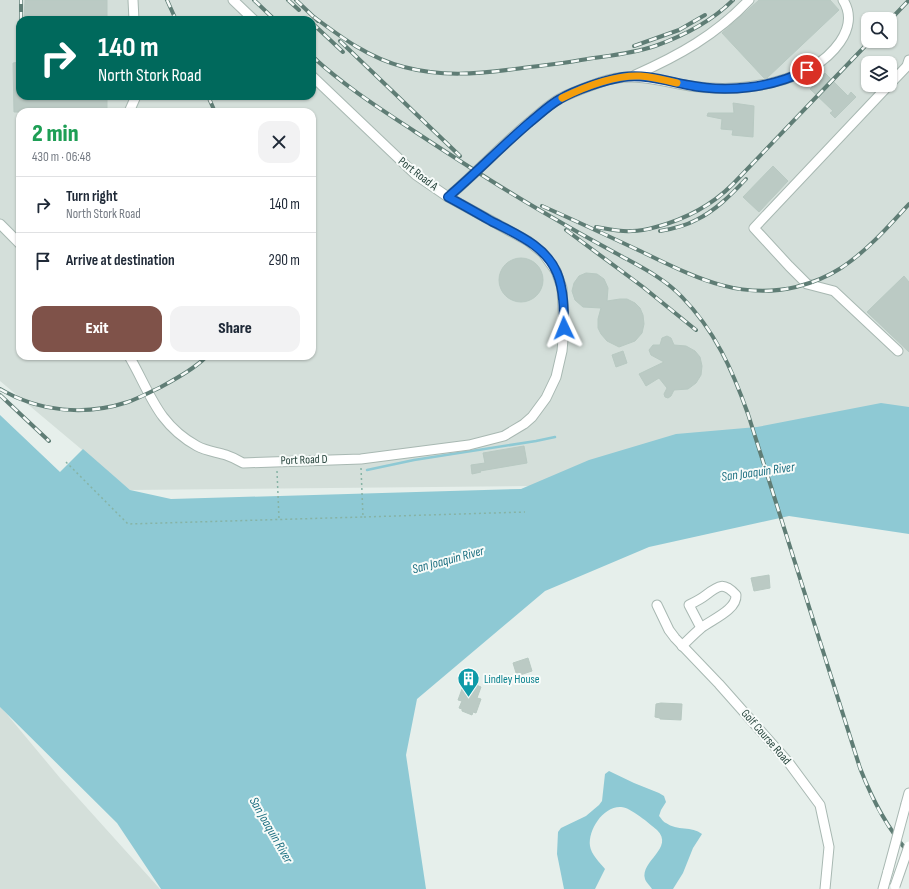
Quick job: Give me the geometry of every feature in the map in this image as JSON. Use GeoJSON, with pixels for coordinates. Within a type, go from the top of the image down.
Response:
{"type":"FeatureCollection","features":[{"type":"Feature","properties":{"kind":"street"},"geometry":{"type":"LineString","coordinates":[[133,0],[134,16]]}},
{"type":"Feature","properties":{"kind":"street"},"geometry":{"type":"LineString","coordinates":[[233,0],[250,16]]}},
{"type":"Feature","properties":{"kind":"street"},"geometry":{"type":"LineString","coordinates":[[632,77],[680,54],[708,36],[749,0]]}},
{"type":"Feature","properties":{"kind":"street"},"geometry":{"type":"LineString","coordinates":[[448,197],[476,172],[499,148],[543,111],[559,99],[602,81],[623,77],[640,76],[690,86],[726,88],[764,84],[799,74],[814,66],[827,56],[844,36],[849,25],[847,6],[843,0]]}},
{"type":"Feature","properties":{"kind":"street"},"geometry":{"type":"LineString","coordinates":[[897,76],[907,66],[909,60]]}},
{"type":"Feature","properties":{"kind":"street","name":"Port Road A"},"geometry":{"type":"LineString","coordinates":[[316,80],[416,175],[448,197],[536,246],[549,259],[560,279],[562,294],[564,328],[558,368],[553,385],[546,398],[532,417],[524,424]]}},
{"type":"Feature","properties":{"kind":"street"},"geometry":{"type":"LineString","coordinates":[[882,92],[754,228],[807,284],[834,291],[898,350]]}},
{"type":"Feature","properties":{"kind":"street"},"geometry":{"type":"LineString","coordinates":[[0,224],[16,240]]}},
{"type":"Feature","properties":{"kind":"street","name":"Port Road D"},"geometry":{"type":"LineString","coordinates":[[131,360],[159,412],[167,423],[182,436],[201,448],[227,455],[243,463],[361,459],[469,445],[504,436],[524,424]]}},
{"type":"Feature","properties":{"kind":"street"},"geometry":{"type":"LineString","coordinates":[[682,646],[701,628],[730,608],[736,599],[736,595],[732,591],[722,586],[718,586],[699,600],[689,605],[701,628]]}},
{"type":"Feature","properties":{"kind":"street","name":"Golf Course Road"},"geometry":{"type":"LineString","coordinates":[[657,605],[669,630],[682,646],[720,684],[789,763],[820,805],[829,847],[825,889]]}},
{"type":"Feature","properties":{"kind":"street"},"geometry":{"type":"LineString","coordinates":[[883,889],[909,793]]}},
{"type":"Feature","properties":{"kind":"street"},"geometry":{"type":"LineString","coordinates":[[887,874],[909,815]]}},
{"type":"Feature","properties":{"kind":"street"},"geometry":{"type":"LineString","coordinates":[[895,887],[909,846]]}},
{"type":"Feature","properties":{"kind":"path"},"geometry":{"type":"LineString","coordinates":[[361,459],[363,517]]}},
{"type":"Feature","properties":{"kind":"path"},"geometry":{"type":"LineString","coordinates":[[277,461],[279,520]]}},
{"type":"Feature","properties":{"kind":"path"},"geometry":{"type":"LineString","coordinates":[[66,462],[128,524],[525,512]]}},
{"type":"Feature","properties":{"kind":"shaded area"},"geometry":{"type":"Polygon","coordinates":[[[0,0],[909,0],[909,418],[694,460],[529,486],[130,490],[0,381],[0,0]]]}},
{"type":"Feature","properties":{"kind":"shaded area"},"geometry":{"type":"Polygon","coordinates":[[[0,706],[60,778],[160,889],[0,889],[0,706]]]}},
{"type":"Feature","properties":{"kind":"water","name":"San Joaquin River"},"geometry":{"type":"Polygon","coordinates":[[[881,403],[909,407],[909,534],[789,516],[649,547],[545,591],[417,699],[406,755],[426,889],[161,889],[117,823],[0,707],[0,415],[60,472],[83,449],[130,490],[171,499],[521,489],[589,460],[676,434],[757,427],[881,403]]]}},
{"type":"Feature","properties":{"kind":"water"},"geometry":{"type":"Polygon","coordinates":[[[609,771],[664,796],[666,802],[659,816],[663,821],[675,827],[694,830],[702,834],[693,848],[683,873],[673,889],[652,889],[646,881],[645,872],[647,866],[660,849],[662,843],[661,837],[657,830],[640,816],[621,807],[608,810],[598,820],[591,833],[590,846],[592,852],[605,869],[595,889],[564,889],[557,854],[558,832],[561,828],[586,816],[599,805],[602,801],[605,774],[609,771]]]}},
{"type":"Feature","properties":{"kind":"building"},"geometry":{"type":"Polygon","coordinates":[[[25,0],[107,0],[107,16],[24,16],[25,0]]]}},
{"type":"Feature","properties":{"kind":"building"},"geometry":{"type":"Polygon","coordinates":[[[759,0],[830,0],[839,10],[767,78],[764,78],[722,33],[759,0]]]}},
{"type":"Feature","properties":{"kind":"building"},"geometry":{"type":"Polygon","coordinates":[[[13,63],[16,63],[16,100],[107,100],[107,108],[16,108],[16,112],[14,112],[13,63]]]}},
{"type":"Feature","properties":{"kind":"building"},"geometry":{"type":"Polygon","coordinates":[[[825,73],[848,96],[851,92],[856,97],[835,118],[830,113],[833,111],[810,89],[825,73]]]}},
{"type":"Feature","properties":{"kind":"building"},"geometry":{"type":"Polygon","coordinates":[[[733,103],[754,106],[753,137],[732,135],[733,130],[721,129],[722,119],[707,116],[708,113],[734,113],[733,103]]]}},
{"type":"Feature","properties":{"kind":"building"},"geometry":{"type":"Polygon","coordinates":[[[773,166],[788,181],[759,212],[743,197],[773,166]]]}},
{"type":"Feature","properties":{"kind":"building"},"geometry":{"type":"Polygon","coordinates":[[[517,258],[525,258],[530,259],[537,264],[542,271],[542,289],[537,296],[530,301],[517,302],[509,299],[502,292],[499,284],[499,276],[502,268],[509,261],[517,258]]]}},
{"type":"Feature","properties":{"kind":"building"},"geometry":{"type":"Polygon","coordinates":[[[586,273],[597,274],[604,279],[608,288],[607,301],[627,299],[635,303],[640,308],[643,315],[644,324],[642,333],[635,341],[619,347],[607,341],[598,328],[598,319],[601,308],[583,307],[575,300],[572,291],[574,283],[579,276],[586,273]]]}},
{"type":"Feature","properties":{"kind":"building"},"geometry":{"type":"Polygon","coordinates":[[[904,276],[909,282],[909,352],[867,312],[904,276]]]}},
{"type":"Feature","properties":{"kind":"building"},"geometry":{"type":"Polygon","coordinates":[[[667,336],[671,338],[674,345],[686,346],[695,351],[700,357],[702,366],[701,375],[696,383],[688,389],[674,390],[668,398],[665,397],[664,394],[667,388],[659,378],[646,386],[639,374],[664,362],[651,355],[649,350],[653,345],[660,345],[662,338],[667,336]]]}},
{"type":"Feature","properties":{"kind":"building"},"geometry":{"type":"Polygon","coordinates":[[[623,351],[627,363],[616,367],[612,355],[623,351]]]}},
{"type":"Feature","properties":{"kind":"building"},"geometry":{"type":"Polygon","coordinates":[[[524,446],[527,463],[480,471],[481,472],[472,474],[471,465],[485,463],[483,453],[524,446]]]}},
{"type":"Feature","properties":{"kind":"building"},"geometry":{"type":"Polygon","coordinates":[[[769,575],[770,588],[754,591],[751,578],[769,575]]]}},
{"type":"Feature","properties":{"kind":"building"},"geometry":{"type":"Polygon","coordinates":[[[528,658],[532,671],[517,676],[513,663],[528,658]]]}},
{"type":"Feature","properties":{"kind":"building","name":"Lindley House"},"geometry":{"type":"Polygon","coordinates":[[[469,682],[481,687],[477,698],[481,699],[476,713],[473,712],[472,715],[462,711],[462,709],[459,708],[462,701],[458,700],[462,689],[467,690],[469,682]]]}},
{"type":"Feature","properties":{"kind":"building"},"geometry":{"type":"Polygon","coordinates":[[[656,704],[682,704],[681,720],[660,719],[655,717],[656,704]]]}},
{"type":"Feature","properties":{"kind":"waterway"},"geometry":{"type":"LineString","coordinates":[[367,470],[414,460],[555,437]]}},
{"type":"Feature","properties":{"kind":"railway"},"geometry":{"type":"LineString","coordinates":[[21,0],[21,16]]}},
{"type":"Feature","properties":{"kind":"railway"},"geometry":{"type":"LineString","coordinates":[[167,0],[174,16]]}},
{"type":"Feature","properties":{"kind":"railway"},"geometry":{"type":"LineString","coordinates":[[254,0],[271,16]]}},
{"type":"Feature","properties":{"kind":"railway"},"geometry":{"type":"LineString","coordinates":[[288,0],[299,10]]}},
{"type":"Feature","properties":{"kind":"railway"},"geometry":{"type":"LineString","coordinates":[[296,0],[313,16]]}},
{"type":"Feature","properties":{"kind":"railway"},"geometry":{"type":"LineString","coordinates":[[316,18],[356,46],[391,63],[418,70],[459,74],[501,71],[564,63],[646,49],[676,38],[697,27],[716,15],[733,0]]}},
{"type":"Feature","properties":{"kind":"railway"},"geometry":{"type":"LineString","coordinates":[[897,13],[909,0]]}},
{"type":"Feature","properties":{"kind":"railway"},"geometry":{"type":"LineString","coordinates":[[634,46],[679,30],[705,15]]}},
{"type":"Feature","properties":{"kind":"railway"},"geometry":{"type":"LineString","coordinates":[[316,27],[343,52]]}},
{"type":"Feature","properties":{"kind":"railway"},"geometry":{"type":"LineString","coordinates":[[340,41],[460,156]]}},
{"type":"Feature","properties":{"kind":"railway"},"geometry":{"type":"LineString","coordinates":[[596,227],[623,231],[644,230],[667,224],[688,216],[716,199],[733,184],[863,48]]}},
{"type":"Feature","properties":{"kind":"railway"},"geometry":{"type":"LineString","coordinates":[[316,60],[336,77],[362,96],[467,165],[537,209],[661,279],[682,297],[704,323],[729,366],[748,414],[860,768],[869,791],[880,812],[893,833],[909,853]]}},
{"type":"Feature","properties":{"kind":"railway"},"geometry":{"type":"LineString","coordinates":[[210,100],[213,108]]}},
{"type":"Feature","properties":{"kind":"railway"},"geometry":{"type":"LineString","coordinates":[[660,231],[683,226],[710,212],[735,191],[746,179]]}},
{"type":"Feature","properties":{"kind":"railway"},"geometry":{"type":"LineString","coordinates":[[542,206],[695,276],[714,283],[753,291],[796,287],[808,284],[836,271],[851,261],[868,246],[909,204]]}},
{"type":"Feature","properties":{"kind":"railway"},"geometry":{"type":"LineString","coordinates":[[566,230],[643,287],[696,330]]}},
{"type":"Feature","properties":{"kind":"railway"},"geometry":{"type":"LineString","coordinates":[[0,389],[30,403],[46,407],[79,410],[95,409],[128,402],[144,395],[185,373],[203,360]]}},
{"type":"Feature","properties":{"kind":"railway"},"geometry":{"type":"LineString","coordinates":[[0,395],[49,441]]}},
{"type":"Feature","properties":{"kind":"slow traffic"},"geometry":{"type":"LineString","coordinates":[[562,98],[602,81],[623,77],[640,76],[677,83]]}},
{"type":"Feature","properties":{"kind":"place","name":"Lindley House"},"geometry":{"type":"Point","coordinates":[469,698]}},
{"type":"Feature","properties":{"kind":"route"},"geometry":{"type":"LineString","coordinates":[[564,328],[562,288],[560,279],[549,259],[536,246],[528,241],[448,197],[476,172],[499,148],[543,111],[559,99],[602,81],[623,77],[640,76],[690,86],[726,88],[764,84],[781,80],[807,70]]}}]}
